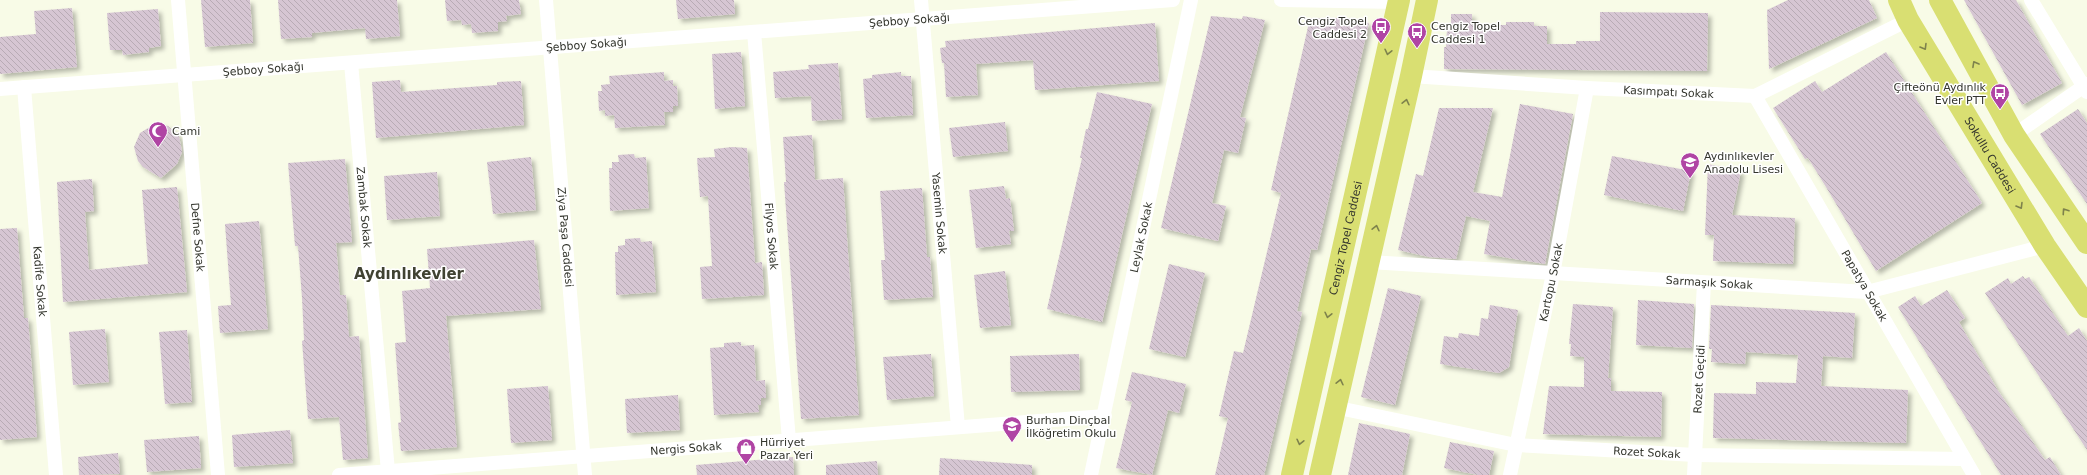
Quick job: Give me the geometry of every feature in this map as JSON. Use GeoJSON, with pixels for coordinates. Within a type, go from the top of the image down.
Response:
{"type":"FeatureCollection","features":[{"type":"Feature","properties":{"kind":"main road"},"geometry":{"type":"LineString","coordinates":[[1320,475],[1334,407],[1369,262],[1427,0]]}},
{"type":"Feature","properties":{"kind":"main road","name":"Sokullu Caddesi"},"geometry":{"type":"LineString","coordinates":[[1899,0],[1908,20],[2045,246],[2087,307]]}},
{"type":"Feature","properties":{"kind":"main road"},"geometry":{"type":"LineString","coordinates":[[1940,0],[2014,135],[2087,243]]}},
{"type":"Feature","properties":{"kind":"main road","name":"Cengiz Topel Caddesi"},"geometry":{"type":"LineString","coordinates":[[1292,475],[1399,1]]}},
{"type":"Feature","properties":{"kind":"street","name":"Defne Sokak"},"geometry":{"type":"LineString","coordinates":[[178,0],[218,475]]}},
{"type":"Feature","properties":{"kind":"street","name":"Ziya Paşa Caddesi"},"geometry":{"type":"LineString","coordinates":[[546,0],[585,475]]}},
{"type":"Feature","properties":{"kind":"street","name":"Yasemin Sokak"},"geometry":{"type":"LineString","coordinates":[[921,0],[958,427]]}},
{"type":"Feature","properties":{"kind":"street","name":"Şebboy Sokağı"},"geometry":{"type":"LineString","coordinates":[[0,89],[1173,0]]}},
{"type":"Feature","properties":{"kind":"street","name":"Leylak Sokak"},"geometry":{"type":"LineString","coordinates":[[1091,475],[1105,416],[1191,0]]}},
{"type":"Feature","properties":{"kind":"street"},"geometry":{"type":"LineString","coordinates":[[1281,0],[1399,1]]}},
{"type":"Feature","properties":{"kind":"street"},"geometry":{"type":"LineString","coordinates":[[2014,135],[2086,88],[2031,0]]}},
{"type":"Feature","properties":{"kind":"street","name":"Kasımpatı Sokak"},"geometry":{"type":"LineString","coordinates":[[1411,76],[1587,88],[1755,96],[1908,20]]}},
{"type":"Feature","properties":{"kind":"street","name":"Filyos Sokak"},"geometry":{"type":"LineString","coordinates":[[754,32],[788,440]]}},
{"type":"Feature","properties":{"kind":"street","name":"Zambak Sokak"},"geometry":{"type":"LineString","coordinates":[[351,63],[388,471]]}},
{"type":"Feature","properties":{"kind":"street","name":"Kadife Sokak"},"geometry":{"type":"LineString","coordinates":[[24,87],[56,475]]}},
{"type":"Feature","properties":{"kind":"street","name":"Kartopu Sokak"},"geometry":{"type":"LineString","coordinates":[[1510,475],[1553,274],[1587,88]]}},
{"type":"Feature","properties":{"kind":"street","name":"Papatya Sokak"},"geometry":{"type":"LineString","coordinates":[[1755,96],[1974,475]]}},
{"type":"Feature","properties":{"kind":"street","name":"Sarmaşık Sokak"},"geometry":{"type":"LineString","coordinates":[[1369,262],[1867,292],[2045,246]]}},
{"type":"Feature","properties":{"kind":"street","name":"Rozet Geçidi"},"geometry":{"type":"LineString","coordinates":[[1694,475],[1704,283]]}},
{"type":"Feature","properties":{"kind":"street","name":"Rozet Sokak"},"geometry":{"type":"LineString","coordinates":[[1334,407],[1516,445],[1694,455],[1964,459]]}},
{"type":"Feature","properties":{"kind":"street","name":"Nergis Sokak"},"geometry":{"type":"LineString","coordinates":[[339,475],[1105,416]]}},
{"type":"Feature","properties":{"kind":"building"},"geometry":{"type":"Polygon","coordinates":[[[201,0],[250,0],[253,43],[205,47],[201,0]]]}},
{"type":"Feature","properties":{"kind":"building"},"geometry":{"type":"Polygon","coordinates":[[[278,0],[397,0],[400,36],[366,39],[365,28],[312,33],[312,37],[281,39],[278,0]]]}},
{"type":"Feature","properties":{"kind":"building"},"geometry":{"type":"Polygon","coordinates":[[[445,0],[519,0],[521,14],[506,16],[507,21],[498,22],[498,31],[472,33],[471,24],[462,25],[461,20],[447,21],[445,0]]]}},
{"type":"Feature","properties":{"kind":"building"},"geometry":{"type":"Polygon","coordinates":[[[676,0],[734,0],[735,14],[678,19],[676,0]]]}},
{"type":"Feature","properties":{"kind":"building"},"geometry":{"type":"Polygon","coordinates":[[[1788,0],[1869,0],[1877,18],[1769,69],[1767,10],[1788,0]]]}},
{"type":"Feature","properties":{"kind":"building"},"geometry":{"type":"Polygon","coordinates":[[[1964,0],[2016,0],[2062,83],[2022,105],[1964,0]]]}},
{"type":"Feature","properties":{"kind":"building"},"geometry":{"type":"Polygon","coordinates":[[[72,8],[77,67],[0,74],[0,37],[36,34],[34,11],[72,8]]]}},
{"type":"Feature","properties":{"kind":"building"},"geometry":{"type":"Polygon","coordinates":[[[158,9],[161,46],[149,48],[149,52],[123,55],[122,50],[110,50],[107,13],[158,9]]]}},
{"type":"Feature","properties":{"kind":"building"},"geometry":{"type":"Polygon","coordinates":[[[1600,12],[1708,13],[1707,71],[1444,69],[1444,47],[1446,47],[1447,28],[1451,28],[1451,14],[1472,14],[1472,25],[1506,25],[1506,22],[1534,22],[1534,26],[1547,26],[1547,44],[1576,44],[1576,41],[1600,41],[1600,12]]]}},
{"type":"Feature","properties":{"kind":"building"},"geometry":{"type":"Polygon","coordinates":[[[1211,16],[1242,19],[1243,16],[1265,20],[1240,117],[1246,118],[1238,153],[1224,150],[1212,203],[1226,206],[1218,241],[1161,228],[1211,16]]]}},
{"type":"Feature","properties":{"kind":"building"},"geometry":{"type":"Polygon","coordinates":[[[1310,18],[1349,18],[1369,23],[1317,250],[1311,249],[1297,311],[1302,312],[1264,475],[1215,475],[1228,418],[1219,416],[1234,351],[1243,353],[1281,193],[1271,190],[1310,18]]]}},
{"type":"Feature","properties":{"kind":"building"},"geometry":{"type":"Polygon","coordinates":[[[1155,23],[1159,81],[1035,90],[1033,60],[976,64],[978,95],[946,97],[944,63],[942,63],[940,48],[946,47],[945,41],[1155,23]]]}},
{"type":"Feature","properties":{"kind":"building"},"geometry":{"type":"Polygon","coordinates":[[[741,52],[745,106],[715,109],[712,54],[741,52]]]}},
{"type":"Feature","properties":{"kind":"building"},"geometry":{"type":"Polygon","coordinates":[[[1886,52],[1982,203],[1876,271],[1808,158],[1805,159],[1773,108],[1815,81],[1822,92],[1886,52]]]}},
{"type":"Feature","properties":{"kind":"building"},"geometry":{"type":"Polygon","coordinates":[[[838,63],[842,119],[812,121],[811,96],[775,98],[773,72],[809,69],[808,65],[838,63]]]}},
{"type":"Feature","properties":{"kind":"building"},"geometry":{"type":"Polygon","coordinates":[[[664,72],[664,81],[673,80],[673,86],[677,86],[678,106],[673,106],[673,112],[664,112],[665,125],[615,128],[614,115],[605,116],[605,110],[599,111],[598,91],[602,91],[601,85],[610,84],[609,76],[664,72]]]}},
{"type":"Feature","properties":{"kind":"building"},"geometry":{"type":"Polygon","coordinates":[[[901,72],[901,76],[911,76],[913,115],[866,118],[863,79],[872,78],[872,75],[901,72]]]}},
{"type":"Feature","properties":{"kind":"building"},"geometry":{"type":"Polygon","coordinates":[[[400,80],[401,92],[497,85],[497,82],[521,81],[524,125],[376,138],[372,82],[400,80]]]}},
{"type":"Feature","properties":{"kind":"building"},"geometry":{"type":"Polygon","coordinates":[[[1097,92],[1152,104],[1102,322],[1047,309],[1082,158],[1080,158],[1086,129],[1088,129],[1097,92]]]}},
{"type":"Feature","properties":{"kind":"building"},"geometry":{"type":"Polygon","coordinates":[[[1520,104],[1573,114],[1545,264],[1484,254],[1490,221],[1466,216],[1456,259],[1429,257],[1398,250],[1416,174],[1423,176],[1439,108],[1493,108],[1473,192],[1502,197],[1520,104]]]}},
{"type":"Feature","properties":{"kind":"building"},"geometry":{"type":"Polygon","coordinates":[[[2078,109],[2087,123],[2087,204],[2040,134],[2078,109]]]}},
{"type":"Feature","properties":{"kind":"building"},"geometry":{"type":"Polygon","coordinates":[[[1005,122],[1008,151],[953,157],[949,128],[1005,122]]]}},
{"type":"Feature","properties":{"kind":"building","name":"Cami"},"geometry":{"type":"Polygon","coordinates":[[[160,124],[168,126],[179,136],[182,152],[177,164],[161,178],[143,167],[138,161],[134,147],[140,133],[153,125],[160,124]]]}},
{"type":"Feature","properties":{"kind":"building"},"geometry":{"type":"Polygon","coordinates":[[[812,135],[815,180],[843,178],[859,415],[801,419],[784,182],[786,182],[783,137],[812,135]]]}},
{"type":"Feature","properties":{"kind":"building"},"geometry":{"type":"Polygon","coordinates":[[[732,147],[747,148],[755,263],[762,262],[764,295],[702,299],[700,267],[712,266],[708,196],[700,197],[697,158],[715,157],[714,149],[732,147]]]}},
{"type":"Feature","properties":{"kind":"building"},"geometry":{"type":"Polygon","coordinates":[[[634,154],[635,158],[646,157],[649,208],[610,211],[609,168],[612,168],[612,162],[619,162],[618,155],[634,154]]]}},
{"type":"Feature","properties":{"kind":"building"},"geometry":{"type":"Polygon","coordinates":[[[1612,156],[1691,171],[1683,211],[1604,195],[1612,156]]]}},
{"type":"Feature","properties":{"kind":"building"},"geometry":{"type":"Polygon","coordinates":[[[531,157],[536,210],[493,214],[487,162],[531,157]]]}},
{"type":"Feature","properties":{"kind":"building"},"geometry":{"type":"Polygon","coordinates":[[[345,159],[352,242],[336,243],[340,295],[346,295],[349,337],[359,336],[368,458],[343,460],[339,417],[308,419],[302,341],[304,340],[298,246],[295,246],[288,163],[345,159]]]}},
{"type":"Feature","properties":{"kind":"building"},"geometry":{"type":"Polygon","coordinates":[[[1708,164],[1741,171],[1732,215],[1795,218],[1793,264],[1713,261],[1714,235],[1705,235],[1708,164]]]}},
{"type":"Feature","properties":{"kind":"building"},"geometry":{"type":"Polygon","coordinates":[[[437,172],[440,216],[387,220],[384,176],[437,172]]]}},
{"type":"Feature","properties":{"kind":"building"},"geometry":{"type":"Polygon","coordinates":[[[92,179],[94,211],[85,212],[89,270],[148,264],[142,190],[177,187],[187,292],[63,302],[57,182],[92,179]]]}},
{"type":"Feature","properties":{"kind":"building"},"geometry":{"type":"Polygon","coordinates":[[[1004,186],[1006,199],[1010,198],[1014,231],[1009,231],[1011,244],[976,248],[969,190],[1004,186]]]}},
{"type":"Feature","properties":{"kind":"building"},"geometry":{"type":"Polygon","coordinates":[[[922,188],[927,257],[930,257],[933,297],[884,300],[881,260],[885,260],[880,191],[922,188]]]}},
{"type":"Feature","properties":{"kind":"building"},"geometry":{"type":"Polygon","coordinates":[[[259,221],[268,329],[220,333],[218,306],[231,305],[225,224],[259,221]]]}},
{"type":"Feature","properties":{"kind":"building"},"geometry":{"type":"Polygon","coordinates":[[[17,228],[24,318],[28,318],[37,437],[0,440],[0,229],[17,228]]]}},
{"type":"Feature","properties":{"kind":"building"},"geometry":{"type":"Polygon","coordinates":[[[640,238],[641,242],[652,241],[656,292],[616,295],[615,252],[618,252],[618,246],[625,245],[625,239],[640,238]]]}},
{"type":"Feature","properties":{"kind":"building"},"geometry":{"type":"Polygon","coordinates":[[[534,240],[541,309],[446,316],[457,447],[401,451],[398,423],[401,422],[395,343],[406,342],[402,291],[430,288],[427,249],[534,240]]]}},
{"type":"Feature","properties":{"kind":"building"},"geometry":{"type":"Polygon","coordinates":[[[1169,264],[1205,273],[1185,357],[1149,349],[1169,264]]]}},
{"type":"Feature","properties":{"kind":"building"},"geometry":{"type":"Polygon","coordinates":[[[1005,271],[1011,325],[980,328],[974,275],[1005,271]]]}},
{"type":"Feature","properties":{"kind":"building"},"geometry":{"type":"Polygon","coordinates":[[[2023,276],[2025,279],[2029,277],[2068,336],[2079,328],[2087,341],[2087,450],[1985,293],[2008,278],[2011,284],[2023,276]]]}},
{"type":"Feature","properties":{"kind":"building"},"geometry":{"type":"Polygon","coordinates":[[[1388,288],[1421,296],[1395,405],[1361,397],[1388,288]]]}},
{"type":"Feature","properties":{"kind":"building"},"geometry":{"type":"Polygon","coordinates":[[[1947,290],[1965,318],[1959,322],[1997,389],[2045,460],[2050,457],[2061,475],[2001,475],[1898,307],[1915,296],[1921,306],[1947,290]]]}},
{"type":"Feature","properties":{"kind":"building"},"geometry":{"type":"Polygon","coordinates":[[[1638,300],[1694,304],[1692,348],[1636,345],[1638,300]]]}},
{"type":"Feature","properties":{"kind":"building"},"geometry":{"type":"Polygon","coordinates":[[[1573,304],[1613,307],[1608,378],[1611,378],[1611,391],[1662,392],[1661,437],[1543,434],[1549,386],[1584,387],[1584,357],[1570,356],[1571,344],[1569,344],[1573,304]]]}},
{"type":"Feature","properties":{"kind":"building"},"geometry":{"type":"Polygon","coordinates":[[[1490,305],[1518,310],[1509,367],[1499,373],[1440,364],[1444,336],[1458,338],[1459,333],[1479,336],[1481,318],[1488,319],[1490,305]]]}},
{"type":"Feature","properties":{"kind":"building"},"geometry":{"type":"Polygon","coordinates":[[[1711,305],[1855,313],[1852,358],[1823,356],[1821,386],[1908,390],[1906,443],[1713,438],[1714,393],[1756,394],[1756,382],[1796,383],[1798,355],[1746,352],[1745,364],[1711,362],[1712,349],[1709,349],[1711,305]]]}},
{"type":"Feature","properties":{"kind":"building"},"geometry":{"type":"Polygon","coordinates":[[[105,329],[109,382],[73,385],[69,332],[105,329]]]}},
{"type":"Feature","properties":{"kind":"building"},"geometry":{"type":"Polygon","coordinates":[[[187,330],[192,402],[165,404],[159,332],[187,330]]]}},
{"type":"Feature","properties":{"kind":"building"},"geometry":{"type":"Polygon","coordinates":[[[741,342],[741,346],[754,345],[756,381],[765,380],[766,398],[761,398],[761,405],[758,405],[759,412],[714,415],[710,348],[724,347],[724,343],[741,342]]]}},
{"type":"Feature","properties":{"kind":"building"},"geometry":{"type":"Polygon","coordinates":[[[931,354],[934,396],[887,400],[883,357],[931,354]]]}},
{"type":"Feature","properties":{"kind":"building"},"geometry":{"type":"Polygon","coordinates":[[[1079,354],[1080,390],[1011,392],[1010,356],[1079,354]]]}},
{"type":"Feature","properties":{"kind":"building"},"geometry":{"type":"Polygon","coordinates":[[[1132,372],[1186,384],[1179,413],[1168,410],[1152,475],[1116,468],[1132,402],[1125,400],[1132,372]]]}},
{"type":"Feature","properties":{"kind":"building"},"geometry":{"type":"Polygon","coordinates":[[[548,386],[552,440],[511,443],[507,389],[548,386]]]}},
{"type":"Feature","properties":{"kind":"building"},"geometry":{"type":"Polygon","coordinates":[[[678,395],[680,430],[627,433],[625,399],[678,395]]]}},
{"type":"Feature","properties":{"kind":"building"},"geometry":{"type":"Polygon","coordinates":[[[1359,423],[1410,434],[1402,475],[1348,475],[1359,423]]]}},
{"type":"Feature","properties":{"kind":"building"},"geometry":{"type":"Polygon","coordinates":[[[290,430],[293,463],[234,467],[232,435],[290,430]]]}},
{"type":"Feature","properties":{"kind":"building"},"geometry":{"type":"Polygon","coordinates":[[[199,436],[201,468],[147,472],[144,440],[199,436]]]}},
{"type":"Feature","properties":{"kind":"building"},"geometry":{"type":"Polygon","coordinates":[[[1450,442],[1494,451],[1489,475],[1478,475],[1444,468],[1450,442]]]}},
{"type":"Feature","properties":{"kind":"building"},"geometry":{"type":"Polygon","coordinates":[[[118,453],[120,474],[79,475],[78,457],[118,453]]]}},
{"type":"Feature","properties":{"kind":"building","name":"Hürriyet Pazar Yeri"},"geometry":{"type":"Polygon","coordinates":[[[793,457],[794,475],[697,475],[696,465],[793,457]]]}},
{"type":"Feature","properties":{"kind":"building"},"geometry":{"type":"Polygon","coordinates":[[[940,458],[1032,465],[1032,475],[939,475],[940,458]]]}},
{"type":"Feature","properties":{"kind":"building"},"geometry":{"type":"Polygon","coordinates":[[[877,461],[878,475],[826,475],[826,465],[877,461]]]}},
{"type":"Feature","properties":{"kind":"place","name":"Cengiz Topel Caddesi 2"},"geometry":{"type":"Point","coordinates":[1381,44]}},
{"type":"Feature","properties":{"kind":"place","name":"Cengiz Topel Caddesi 1"},"geometry":{"type":"Point","coordinates":[1417,49]}},
{"type":"Feature","properties":{"kind":"place","name":"Çifteönü Aydınlık Evler PTT"},"geometry":{"type":"Point","coordinates":[2000,110]}},
{"type":"Feature","properties":{"kind":"place","name":"Cami"},"geometry":{"type":"Point","coordinates":[158,148]}},
{"type":"Feature","properties":{"kind":"place","name":"Aydınlıkevler Anadolu Lisesi"},"geometry":{"type":"Point","coordinates":[1690,179]}},
{"type":"Feature","properties":{"kind":"place","name":"Burhan Dinçbal İlköğretim Okulu"},"geometry":{"type":"Point","coordinates":[1012,443]}},
{"type":"Feature","properties":{"kind":"place","name":"Hürriyet Pazar Yeri"},"geometry":{"type":"Point","coordinates":[746,465]}},
{"type":"Feature","properties":{"kind":"district","name":"Aydınlıkevler"},"geometry":{"type":"Point","coordinates":[409,274]}}]}
